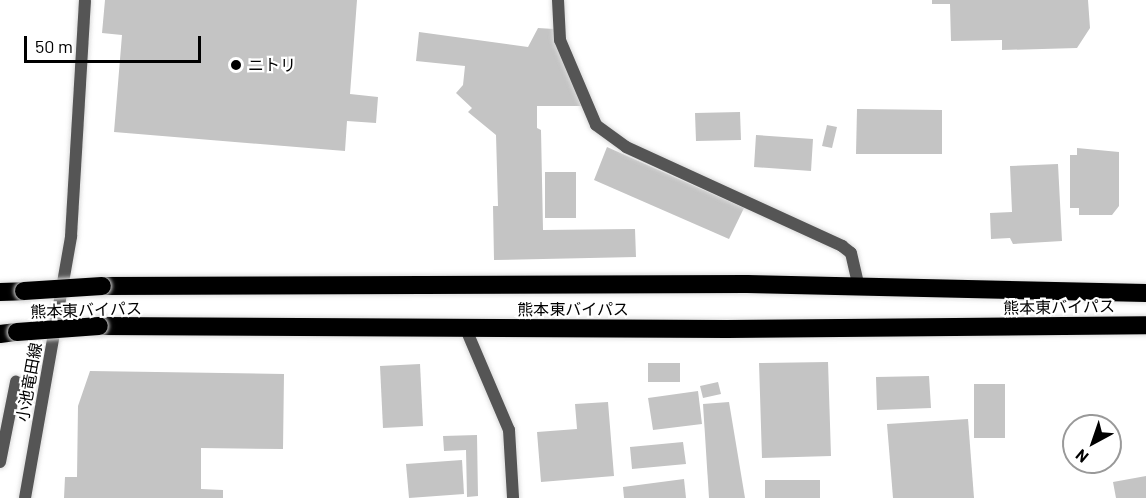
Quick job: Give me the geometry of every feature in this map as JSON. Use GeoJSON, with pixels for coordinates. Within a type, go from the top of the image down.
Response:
{"type":"FeatureCollection","features":[{"type":"Feature","properties":{"kind":"highway","name":"熊本東バイパス"},"geometry":{"type":"LineString","coordinates":[[0,292],[102,286],[859,287],[1146,293]]}},
{"type":"Feature","properties":{"kind":"highway","name":"熊本東バイパス"},"geometry":{"type":"LineString","coordinates":[[8,333],[99,326],[1146,325]]}},
{"type":"Feature","properties":{"kind":"street","name":"小池竜田線"},"geometry":{"type":"LineString","coordinates":[[25,498],[71,236],[85,0]]}},
{"type":"Feature","properties":{"kind":"street"},"geometry":{"type":"LineString","coordinates":[[558,0],[560,40],[596,125],[626,147],[842,246],[851,253],[859,287]]}},
{"type":"Feature","properties":{"kind":"street"},"geometry":{"type":"LineString","coordinates":[[465,327],[509,430],[513,498]]}},
{"type":"Feature","properties":{"kind":"street"},"geometry":{"type":"LineString","coordinates":[[0,465],[16,382]]}},
{"type":"Feature","properties":{"kind":"building","name":"ニトリ"},"geometry":{"type":"Polygon","coordinates":[[[105,0],[357,0],[350,94],[378,97],[376,123],[347,121],[345,151],[114,132],[122,35],[102,33],[105,0]]]}},
{"type":"Feature","properties":{"kind":"building"},"geometry":{"type":"Polygon","coordinates":[[[932,0],[1088,0],[1090,28],[1077,48],[1002,50],[1002,40],[951,41],[950,4],[932,4],[932,0]]]}},
{"type":"Feature","properties":{"kind":"building"},"geometry":{"type":"Polygon","coordinates":[[[538,28],[554,29],[581,106],[537,106],[537,128],[541,130],[543,230],[635,229],[636,257],[494,260],[493,206],[498,206],[496,135],[468,112],[472,108],[456,93],[463,85],[465,66],[416,61],[419,32],[528,47],[538,28]]]}},
{"type":"Feature","properties":{"kind":"building"},"geometry":{"type":"Polygon","coordinates":[[[857,109],[942,110],[942,154],[856,154],[857,109]]]}},
{"type":"Feature","properties":{"kind":"building"},"geometry":{"type":"Polygon","coordinates":[[[740,112],[741,140],[696,141],[695,113],[740,112]]]}},
{"type":"Feature","properties":{"kind":"building"},"geometry":{"type":"Polygon","coordinates":[[[827,125],[837,127],[832,148],[822,146],[827,125]]]}},
{"type":"Feature","properties":{"kind":"building"},"geometry":{"type":"Polygon","coordinates":[[[756,135],[813,139],[811,171],[754,167],[756,135]]]}},
{"type":"Feature","properties":{"kind":"building"},"geometry":{"type":"Polygon","coordinates":[[[607,147],[744,208],[729,239],[594,180],[607,147]]]}},
{"type":"Feature","properties":{"kind":"building"},"geometry":{"type":"Polygon","coordinates":[[[1077,148],[1119,152],[1119,206],[1112,215],[1079,215],[1079,208],[1070,208],[1070,155],[1077,155],[1077,148]]]}},
{"type":"Feature","properties":{"kind":"building"},"geometry":{"type":"Polygon","coordinates":[[[1058,164],[1062,241],[1013,244],[1010,238],[991,239],[990,213],[1012,212],[1010,166],[1058,164]]]}},
{"type":"Feature","properties":{"kind":"building"},"geometry":{"type":"Polygon","coordinates":[[[545,172],[576,172],[576,218],[545,218],[545,172]]]}},
{"type":"Feature","properties":{"kind":"building"},"geometry":{"type":"Polygon","coordinates":[[[828,362],[831,456],[762,458],[759,363],[828,362]]]}},
{"type":"Feature","properties":{"kind":"building"},"geometry":{"type":"Polygon","coordinates":[[[648,363],[680,363],[680,382],[648,382],[648,363]]]}},
{"type":"Feature","properties":{"kind":"building"},"geometry":{"type":"Polygon","coordinates":[[[420,364],[423,426],[383,428],[380,366],[420,364]]]}},
{"type":"Feature","properties":{"kind":"building"},"geometry":{"type":"Polygon","coordinates":[[[90,371],[284,374],[283,449],[201,448],[201,489],[223,490],[223,498],[64,498],[65,477],[77,477],[78,406],[90,371]]]}},
{"type":"Feature","properties":{"kind":"building"},"geometry":{"type":"Polygon","coordinates":[[[929,376],[931,408],[877,410],[876,377],[929,376]]]}},
{"type":"Feature","properties":{"kind":"building"},"geometry":{"type":"Polygon","coordinates":[[[718,382],[721,394],[703,398],[700,386],[718,382]]]}},
{"type":"Feature","properties":{"kind":"building"},"geometry":{"type":"Polygon","coordinates":[[[974,384],[1005,384],[1005,438],[974,438],[974,384]]]}},
{"type":"Feature","properties":{"kind":"building"},"geometry":{"type":"Polygon","coordinates":[[[698,391],[702,424],[653,430],[648,398],[698,391]]]}},
{"type":"Feature","properties":{"kind":"building"},"geometry":{"type":"Polygon","coordinates":[[[608,402],[614,476],[541,482],[537,432],[577,429],[575,404],[608,402]]]}},
{"type":"Feature","properties":{"kind":"building"},"geometry":{"type":"Polygon","coordinates":[[[729,402],[745,498],[709,498],[703,404],[729,402]]]}},
{"type":"Feature","properties":{"kind":"building"},"geometry":{"type":"Polygon","coordinates":[[[968,419],[974,498],[893,498],[887,424],[968,419]]]}},
{"type":"Feature","properties":{"kind":"building"},"geometry":{"type":"Polygon","coordinates":[[[477,435],[478,496],[467,497],[466,450],[444,451],[443,436],[477,435]]]}},
{"type":"Feature","properties":{"kind":"building"},"geometry":{"type":"Polygon","coordinates":[[[683,442],[686,464],[632,469],[630,447],[683,442]]]}},
{"type":"Feature","properties":{"kind":"building"},"geometry":{"type":"Polygon","coordinates":[[[462,460],[464,494],[409,498],[406,464],[462,460]]]}},
{"type":"Feature","properties":{"kind":"building"},"geometry":{"type":"Polygon","coordinates":[[[1146,476],[1146,498],[1116,498],[1113,482],[1146,476]]]}},
{"type":"Feature","properties":{"kind":"building"},"geometry":{"type":"Polygon","coordinates":[[[684,479],[686,498],[624,498],[623,487],[684,479]]]}},
{"type":"Feature","properties":{"kind":"building"},"geometry":{"type":"Polygon","coordinates":[[[765,480],[820,480],[820,498],[765,498],[765,480]]]}},
{"type":"Feature","properties":{"kind":"place","name":"ニトリ"},"geometry":{"type":"Point","coordinates":[236,65]}}]}
